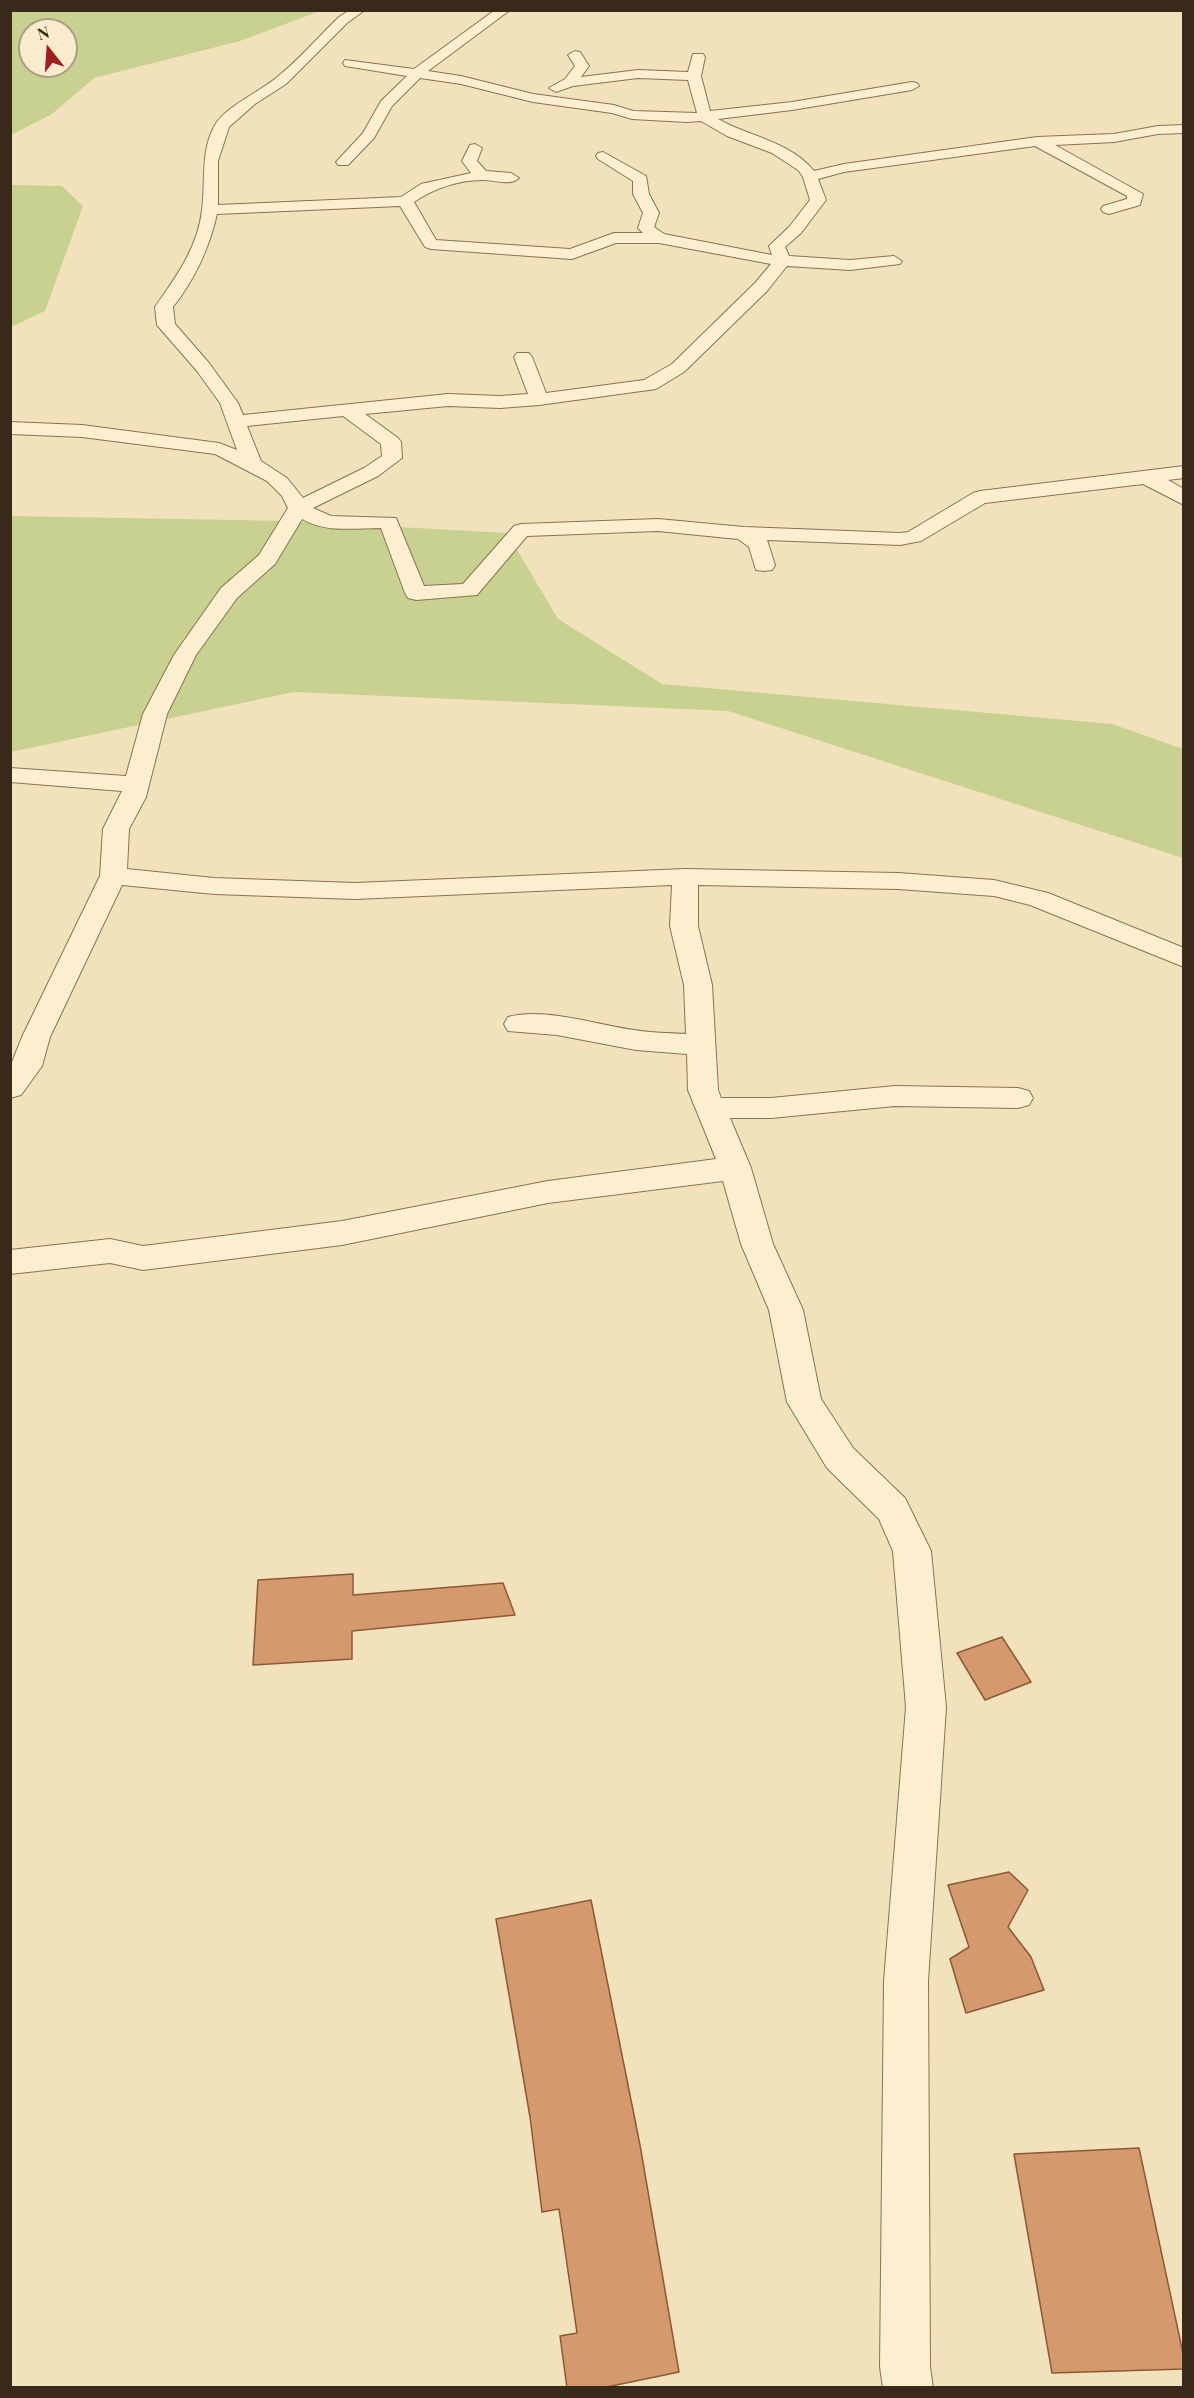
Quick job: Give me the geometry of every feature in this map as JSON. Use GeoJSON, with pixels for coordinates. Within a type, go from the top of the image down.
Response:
{"type":"FeatureCollection","features":[{"type":"Feature","properties":{"kind":"street"},"geometry":{"type":"LineString","coordinates":[[252,464],[237,421],[223,394],[166,325],[164,307],[182,284],[203,241],[210,210],[211,161],[222,125],[250,101],[281,81],[342,20],[358,10]]}},
{"type":"Feature","properties":{"kind":"street"},"geometry":{"type":"LineString","coordinates":[[343,162],[369,135],[386,104],[417,74],[504,10]]}},
{"type":"Feature","properties":{"kind":"street"},"geometry":{"type":"LineString","coordinates":[[570,82],[582,66],[575,55]]}},
{"type":"Feature","properties":{"kind":"street"},"geometry":{"type":"LineString","coordinates":[[698,57],[694,76],[705,117],[732,133],[777,150],[803,167],[810,176],[818,200],[795,230],[777,246],[783,261]]}},
{"type":"Feature","properties":{"kind":"street"},"geometry":{"type":"LineString","coordinates":[[350,63],[461,80],[533,98],[614,108],[632,115],[705,117],[792,106],[912,86]]}},
{"type":"Feature","properties":{"kind":"street"},"geometry":{"type":"LineString","coordinates":[[533,98],[570,82],[638,74],[694,76]]}},
{"type":"Feature","properties":{"kind":"street"},"geometry":{"type":"LineString","coordinates":[[810,176],[844,168],[1037,141],[1114,138],[1158,130],[1184,129]]}},
{"type":"Feature","properties":{"kind":"street"},"geometry":{"type":"LineString","coordinates":[[1037,141],[1135,194],[1135,202],[1109,209]]}},
{"type":"Feature","properties":{"kind":"street"},"geometry":{"type":"LineString","coordinates":[[475,148],[469,161],[482,175]]}},
{"type":"Feature","properties":{"kind":"street"},"geometry":{"type":"LineString","coordinates":[[603,156],[641,179],[641,194],[651,213],[646,228],[658,238]]}},
{"type":"Feature","properties":{"kind":"street"},"geometry":{"type":"LineString","coordinates":[[210,210],[405,201],[426,187],[482,175],[511,178]]}},
{"type":"Feature","properties":{"kind":"street"},"geometry":{"type":"LineString","coordinates":[[405,201],[431,244],[573,254],[614,238],[658,238],[713,247],[751,257],[783,261],[850,265],[894,261]]}},
{"type":"Feature","properties":{"kind":"street"},"geometry":{"type":"LineString","coordinates":[[237,421],[448,400],[500,402],[539,399],[649,385],[678,368],[761,287],[783,261]]}},
{"type":"Feature","properties":{"kind":"street"},"geometry":{"type":"LineString","coordinates":[[523,357],[539,399]]}},
{"type":"Feature","properties":{"kind":"street"},"geometry":{"type":"LineString","coordinates":[[10,1088],[27,1066],[36,1038],[113,876],[116,829],[133,797],[155,714],[185,655],[229,593],[267,559],[298,508],[371,472],[392,458],[391,442],[347,410]]}},
{"type":"Feature","properties":{"kind":"street"},"geometry":{"type":"LineString","coordinates":[[10,428],[82,431],[219,449],[268,473],[292,494],[298,508],[318,520],[389,522],[416,593],[469,590],[521,530],[658,525],[744,533],[900,539],[914,537],[980,497],[1184,472]]}},
{"type":"Feature","properties":{"kind":"street"},"geometry":{"type":"LineString","coordinates":[[1147,478],[1169,488],[1184,499]]}},
{"type":"Feature","properties":{"kind":"street"},"geometry":{"type":"LineString","coordinates":[[744,533],[759,544],[764,565]]}},
{"type":"Feature","properties":{"kind":"street"},"geometry":{"type":"LineString","coordinates":[[10,775],[81,782],[136,784]]}},
{"type":"Feature","properties":{"kind":"street"},"geometry":{"type":"LineString","coordinates":[[113,876],[214,886],[355,891],[685,877],[898,881],[994,888],[1040,899],[1184,958]]}},
{"type":"Feature","properties":{"kind":"street"},"geometry":{"type":"LineString","coordinates":[[685,877],[684,926],[698,986],[699,1045],[703,1090],[735,1168],[757,1244],[786,1310],[804,1402],[840,1458],[892,1509],[912,1551],[926,1707],[906,1981],[905,2367],[908,2388]]}},
{"type":"Feature","properties":{"kind":"street"},"geometry":{"type":"LineString","coordinates":[[518,1024],[557,1026],[636,1040],[699,1045]]}},
{"type":"Feature","properties":{"kind":"street"},"geometry":{"type":"LineString","coordinates":[[710,1108],[771,1108],[895,1096],[1018,1098]]}},
{"type":"Feature","properties":{"kind":"street"},"geometry":{"type":"LineString","coordinates":[[10,1262],[110,1251],[143,1258],[342,1233],[548,1192],[735,1168]]}},
{"type":"Feature","properties":{"kind":"green space"},"geometry":{"type":"Polygon","coordinates":[[[11,10],[320,10],[240,41],[94,78],[52,114],[11,135],[11,10]]]}},
{"type":"Feature","properties":{"kind":"green space"},"geometry":{"type":"Polygon","coordinates":[[[11,185],[62,186],[83,206],[45,311],[11,327],[11,185]]]}},
{"type":"Feature","properties":{"kind":"green space"},"geometry":{"type":"Polygon","coordinates":[[[11,516],[289,521],[507,533],[558,619],[662,684],[1112,724],[1183,749],[1183,858],[728,711],[294,692],[11,752],[11,516]]]}},
{"type":"Feature","properties":{"kind":"building"},"geometry":{"type":"Polygon","coordinates":[[[353,1574],[353,1595],[503,1583],[515,1615],[352,1631],[352,1659],[253,1665],[258,1580],[353,1574]]]}},
{"type":"Feature","properties":{"kind":"building"},"geometry":{"type":"Polygon","coordinates":[[[1002,1637],[1031,1682],[985,1700],[957,1653],[1002,1637]]]}},
{"type":"Feature","properties":{"kind":"building"},"geometry":{"type":"Polygon","coordinates":[[[1009,1872],[1028,1890],[1008,1927],[1031,1957],[1044,1990],[966,2013],[950,1959],[969,1947],[948,1885],[1009,1872]]]}},
{"type":"Feature","properties":{"kind":"building"},"geometry":{"type":"Polygon","coordinates":[[[591,1900],[640,2145],[679,2372],[602,2388],[567,2388],[560,2336],[577,2333],[559,2209],[542,2212],[530,2117],[496,1919],[591,1900]]]}},
{"type":"Feature","properties":{"kind":"building"},"geometry":{"type":"Polygon","coordinates":[[[1139,2148],[1184,2358],[1184,2369],[1052,2373],[1014,2154],[1139,2148]]]}}]}
